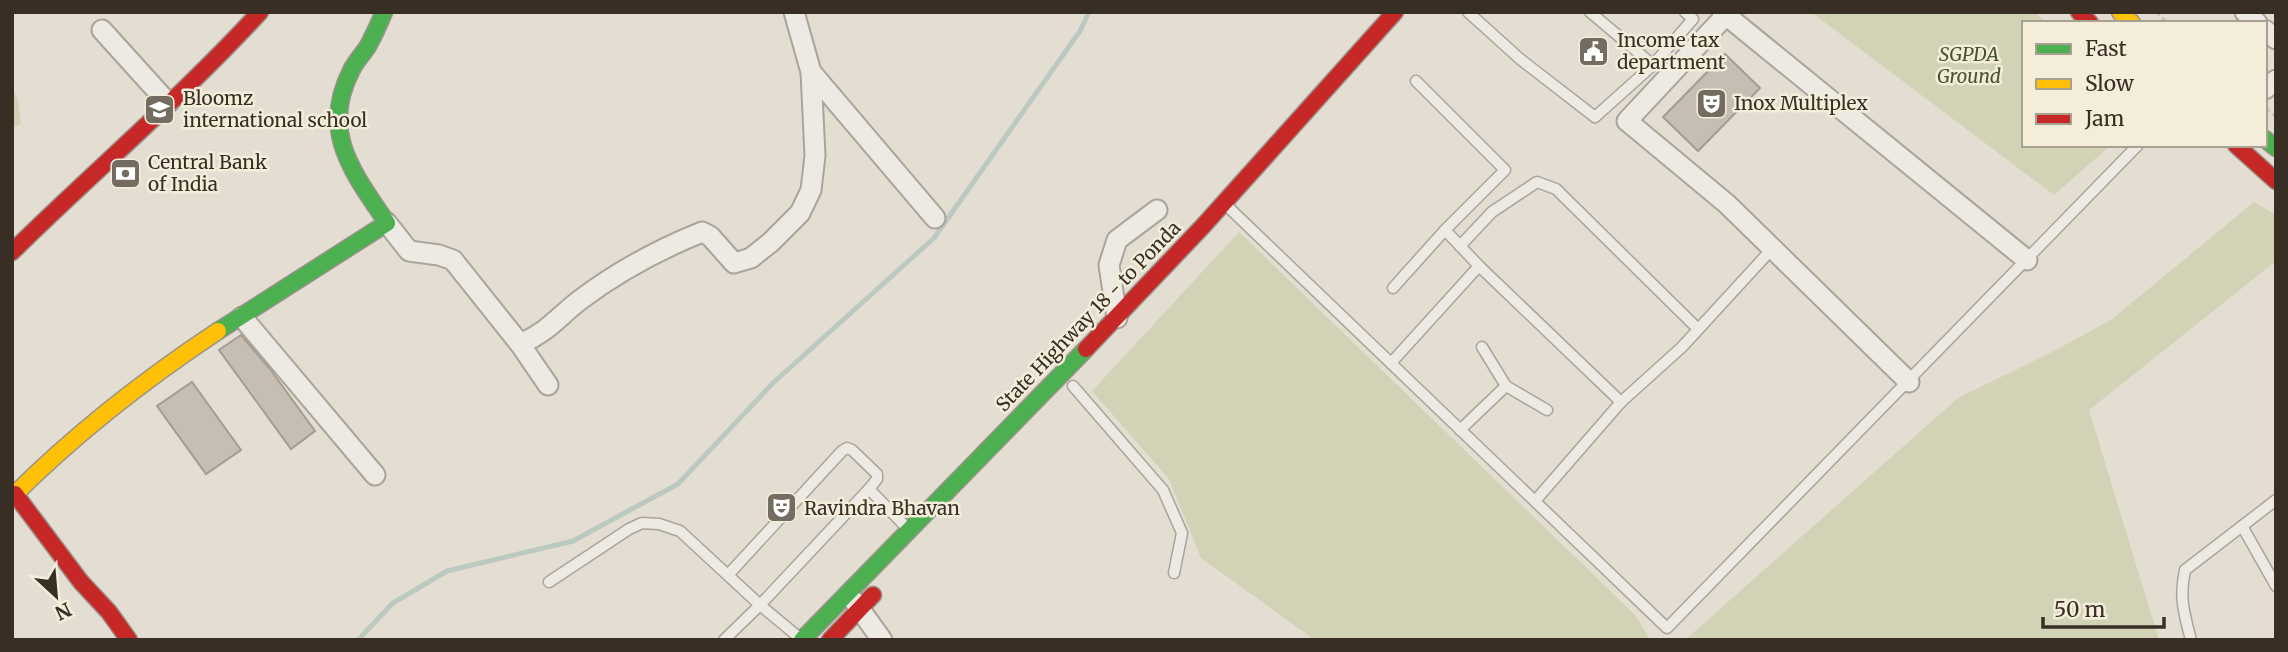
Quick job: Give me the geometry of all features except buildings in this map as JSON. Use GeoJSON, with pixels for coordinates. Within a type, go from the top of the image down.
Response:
{"type":"FeatureCollection","features":[{"type":"Feature","properties":{"kind":"main road"},"geometry":{"type":"LineString","coordinates":[[12,252],[227,48],[260,12]]}},
{"type":"Feature","properties":{"kind":"main road","name":"State Highway 18 - to Ponda"},"geometry":{"type":"LineString","coordinates":[[1237,208],[1395,12]]}},
{"type":"Feature","properties":{"kind":"main road","name":"State Highway 18 - to Ponda"},"geometry":{"type":"LineString","coordinates":[[802,640],[1117,318],[1237,208],[1412,12]]}},
{"type":"Feature","properties":{"kind":"main road"},"geometry":{"type":"LineString","coordinates":[[129,640],[13,496],[55,453],[93,420],[242,317],[387,223],[343,152],[337,130],[338,104],[346,82],[381,18]]}},
{"type":"Feature","properties":{"kind":"main road"},"geometry":{"type":"LineString","coordinates":[[2238,147],[2276,181]]}},
{"type":"Feature","properties":{"kind":"main road"},"geometry":{"type":"LineString","coordinates":[[830,640],[888,579]]}},
{"type":"Feature","properties":{"kind":"street"},"geometry":{"type":"LineString","coordinates":[[381,18],[400,12]]}},
{"type":"Feature","properties":{"kind":"street"},"geometry":{"type":"LineString","coordinates":[[520,344],[551,327],[579,301],[620,273],[689,237],[702,232],[710,236],[734,263],[751,258],[800,213],[811,190],[815,156],[811,72],[794,12]]}},
{"type":"Feature","properties":{"kind":"street"},"geometry":{"type":"LineString","coordinates":[[1909,382],[1771,250],[1727,204],[1627,121],[1724,14],[2026,260]]}},
{"type":"Feature","properties":{"kind":"street"},"geometry":{"type":"LineString","coordinates":[[102,30],[167,103]]}},
{"type":"Feature","properties":{"kind":"street"},"geometry":{"type":"LineString","coordinates":[[811,72],[935,218]]}},
{"type":"Feature","properties":{"kind":"street"},"geometry":{"type":"LineString","coordinates":[[1117,318],[1109,265],[1117,240],[1157,210]]}},
{"type":"Feature","properties":{"kind":"street"},"geometry":{"type":"LineString","coordinates":[[387,223],[409,251],[453,260],[520,344],[548,385]]}},
{"type":"Feature","properties":{"kind":"street"},"geometry":{"type":"LineString","coordinates":[[242,317],[375,475]]}},
{"type":"Feature","properties":{"kind":"street"},"geometry":{"type":"LineString","coordinates":[[849,592],[876,638]]}},
{"type":"Feature","properties":{"kind":"lane"},"geometry":{"type":"LineString","coordinates":[[1468,12],[1520,59],[1595,117],[1653,65],[1693,19],[1685,12]]}},
{"type":"Feature","properties":{"kind":"lane"},"geometry":{"type":"LineString","coordinates":[[1590,12],[1653,65]]}},
{"type":"Feature","properties":{"kind":"lane"},"geometry":{"type":"LineString","coordinates":[[1392,288],[1505,170],[1416,81]]}},
{"type":"Feature","properties":{"kind":"lane"},"geometry":{"type":"LineString","coordinates":[[1237,208],[1391,363],[1667,628],[2136,147]]}},
{"type":"Feature","properties":{"kind":"lane"},"geometry":{"type":"LineString","coordinates":[[1460,246],[1492,212],[1537,182],[1556,189],[1698,329]]}},
{"type":"Feature","properties":{"kind":"lane"},"geometry":{"type":"LineString","coordinates":[[1445,230],[1621,402]]}},
{"type":"Feature","properties":{"kind":"lane"},"geometry":{"type":"LineString","coordinates":[[1535,501],[1621,402],[1698,329],[1771,250]]}},
{"type":"Feature","properties":{"kind":"lane"},"geometry":{"type":"LineString","coordinates":[[1391,363],[1479,266]]}},
{"type":"Feature","properties":{"kind":"lane"},"geometry":{"type":"LineString","coordinates":[[1482,347],[1506,387],[1547,410]]}},
{"type":"Feature","properties":{"kind":"lane"},"geometry":{"type":"LineString","coordinates":[[1073,386],[1163,490],[1182,533],[1174,573]]}},
{"type":"Feature","properties":{"kind":"lane"},"geometry":{"type":"LineString","coordinates":[[1461,430],[1506,387]]}},
{"type":"Feature","properties":{"kind":"lane"},"geometry":{"type":"LineString","coordinates":[[724,640],[869,489],[877,479],[877,474],[852,450],[847,448],[842,451],[728,575]]}},
{"type":"Feature","properties":{"kind":"lane"},"geometry":{"type":"LineString","coordinates":[[869,489],[909,530]]}},
{"type":"Feature","properties":{"kind":"lane"},"geometry":{"type":"LineString","coordinates":[[2191,640],[2182,607],[2181,589],[2185,570],[2276,500]]}},
{"type":"Feature","properties":{"kind":"lane"},"geometry":{"type":"LineString","coordinates":[[550,582],[629,529],[642,523],[659,524],[680,531],[802,640]]}},
{"type":"Feature","properties":{"kind":"lane"},"geometry":{"type":"LineString","coordinates":[[2242,526],[2276,586]]}},
{"type":"Feature","properties":{"kind":"green space","name":"SGPDA Ground"},"geometry":{"type":"Polygon","coordinates":[[[1811,12],[2034,12],[2045,21],[2022,21],[2022,147],[2109,147],[2054,195],[1811,12]]]}},
{"type":"Feature","properties":{"kind":"green space"},"geometry":{"type":"Polygon","coordinates":[[[12,89],[18,99],[21,124],[12,128],[12,89]]]}},
{"type":"Feature","properties":{"kind":"green space"},"geometry":{"type":"Polygon","coordinates":[[[2254,202],[2276,215],[2276,261],[2089,410],[2159,640],[1685,640],[1958,398],[2111,320],[2254,202]]]}},
{"type":"Feature","properties":{"kind":"green space"},"geometry":{"type":"Polygon","coordinates":[[[1239,232],[1635,615],[1650,640],[1315,640],[1201,558],[1169,479],[1092,391],[1239,232]]]}},
{"type":"Feature","properties":{"kind":"waterway"},"geometry":{"type":"LineString","coordinates":[[358,640],[393,603],[447,571],[573,541],[678,484],[773,383],[934,238],[1080,31],[1089,12]]}},
{"type":"Feature","properties":{"kind":"traffic: fast"},"geometry":{"type":"LineString","coordinates":[[218,331],[387,223],[344,151],[339,112],[352,69],[368,46],[384,12]]}},
{"type":"Feature","properties":{"kind":"traffic: fast"},"geometry":{"type":"LineString","coordinates":[[2267,141],[2276,148]]}},
{"type":"Feature","properties":{"kind":"traffic: fast"},"geometry":{"type":"LineString","coordinates":[[802,640],[1086,349]]}},
{"type":"Feature","properties":{"kind":"traffic: slow"},"geometry":{"type":"LineString","coordinates":[[2120,12],[2130,21]]}},
{"type":"Feature","properties":{"kind":"traffic: slow"},"geometry":{"type":"LineString","coordinates":[[12,497],[60,451],[111,409],[218,331]]}},
{"type":"Feature","properties":{"kind":"traffic: jam"},"geometry":{"type":"LineString","coordinates":[[12,252],[200,74],[260,12]]}},
{"type":"Feature","properties":{"kind":"traffic: jam"},"geometry":{"type":"LineString","coordinates":[[1086,349],[1204,225],[1395,12]]}},
{"type":"Feature","properties":{"kind":"traffic: jam"},"geometry":{"type":"LineString","coordinates":[[2079,12],[2088,21]]}},
{"type":"Feature","properties":{"kind":"traffic: jam"},"geometry":{"type":"LineString","coordinates":[[2238,147],[2276,181]]}},
{"type":"Feature","properties":{"kind":"traffic: jam"},"geometry":{"type":"LineString","coordinates":[[15,494],[81,582],[109,612],[129,640]]}},
{"type":"Feature","properties":{"kind":"traffic: jam"},"geometry":{"type":"LineString","coordinates":[[830,640],[873,595]]}},
{"type":"Feature","properties":{"kind":"place","name":"Income tax department"},"geometry":{"type":"Point","coordinates":[1594,51]}},
{"type":"Feature","properties":{"kind":"place","name":"Inox Multiplex"},"geometry":{"type":"Point","coordinates":[1711,103]}},
{"type":"Feature","properties":{"kind":"place","name":"Bloomz international school"},"geometry":{"type":"Point","coordinates":[160,109]}},
{"type":"Feature","properties":{"kind":"place","name":"Central Bank of India"},"geometry":{"type":"Point","coordinates":[125,173]}},
{"type":"Feature","properties":{"kind":"place","name":"Ravindra Bhavan"},"geometry":{"type":"Point","coordinates":[781,508]}}]}
